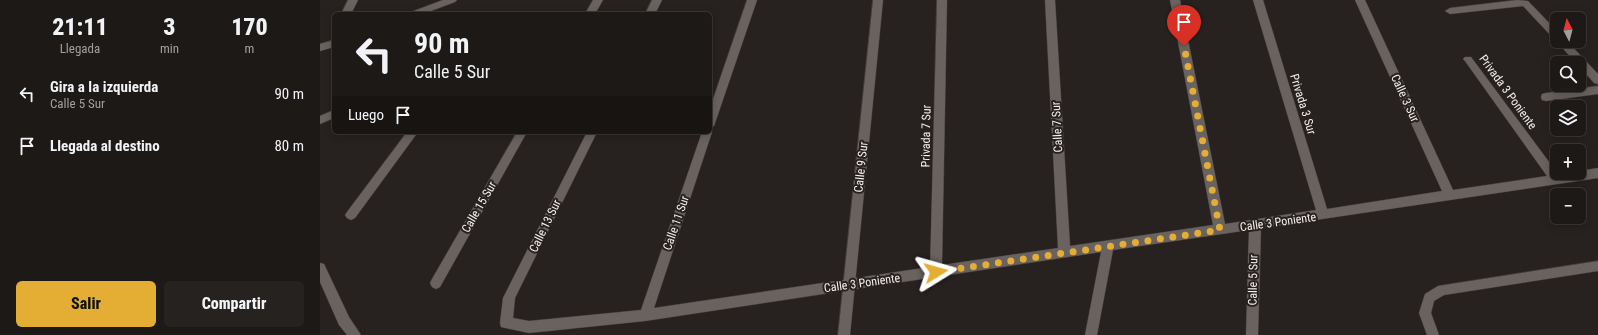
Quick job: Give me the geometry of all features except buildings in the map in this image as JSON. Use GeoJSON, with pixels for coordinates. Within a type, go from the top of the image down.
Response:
{"type":"FeatureCollection","features":[{"type":"Feature","properties":{"kind":"street"},"geometry":{"type":"LineString","coordinates":[[347,12],[353,0]]}},
{"type":"Feature","properties":{"kind":"street"},"geometry":{"type":"LineString","coordinates":[[419,12],[452,0]]}},
{"type":"Feature","properties":{"kind":"street"},"geometry":{"type":"LineString","coordinates":[[591,12],[598,0]]}},
{"type":"Feature","properties":{"kind":"street"},"geometry":{"type":"LineString","coordinates":[[651,12],[657,0]]}},
{"type":"Feature","properties":{"kind":"street"},"geometry":{"type":"LineString","coordinates":[[712,117],[752,0]]}},
{"type":"Feature","properties":{"kind":"street","name":"Calle 9 Sur"},"geometry":{"type":"LineString","coordinates":[[844,335],[878,0]]}},
{"type":"Feature","properties":{"kind":"street","name":"Privada 7 Sur"},"geometry":{"type":"LineString","coordinates":[[936,272],[942,0]]}},
{"type":"Feature","properties":{"kind":"street","name":"Calle 7 Sur"},"geometry":{"type":"LineString","coordinates":[[1050,0],[1064,253]]}},
{"type":"Feature","properties":{"kind":"street"},"geometry":{"type":"LineString","coordinates":[[1175,0],[1220,230]]}},
{"type":"Feature","properties":{"kind":"street","name":"Privada 3 Sur"},"geometry":{"type":"LineString","coordinates":[[1258,0],[1324,215]]}},
{"type":"Feature","properties":{"kind":"street","name":"Calle 3 Sur"},"geometry":{"type":"LineString","coordinates":[[1360,0],[1450,196]]}},
{"type":"Feature","properties":{"kind":"street"},"geometry":{"type":"LineString","coordinates":[[1450,11],[1524,1],[1550,29]]}},
{"type":"Feature","properties":{"kind":"street"},"geometry":{"type":"LineString","coordinates":[[320,48],[332,42]]}},
{"type":"Feature","properties":{"kind":"street"},"geometry":{"type":"LineString","coordinates":[[1568,48],[1598,80]]}},
{"type":"Feature","properties":{"kind":"street","name":"Privada 3 Poniente"},"geometry":{"type":"LineString","coordinates":[[1468,59],[1550,172]]}},
{"type":"Feature","properties":{"kind":"street"},"geometry":{"type":"LineString","coordinates":[[1546,97],[1598,90]]}},
{"type":"Feature","properties":{"kind":"street"},"geometry":{"type":"LineString","coordinates":[[320,120],[332,115]]}},
{"type":"Feature","properties":{"kind":"street"},"geometry":{"type":"LineString","coordinates":[[351,215],[412,134]]}},
{"type":"Feature","properties":{"kind":"street","name":"Calle 15 Sur"},"geometry":{"type":"LineString","coordinates":[[436,283],[521,134]]}},
{"type":"Feature","properties":{"kind":"street","name":"Calle 13 Sur"},"geometry":{"type":"LineString","coordinates":[[506,323],[509,298],[591,134]]}},
{"type":"Feature","properties":{"kind":"street","name":"Calle 11 Sur"},"geometry":{"type":"LineString","coordinates":[[645,315],[706,134]]}},
{"type":"Feature","properties":{"kind":"street","name":"Calle 3 Poniente"},"geometry":{"type":"LineString","coordinates":[[1586,175],[1598,173]]}},
{"type":"Feature","properties":{"kind":"street","name":"Calle 3 Poniente"},"geometry":{"type":"LineString","coordinates":[[506,323],[528,327],[645,315],[1556,180]]}},
{"type":"Feature","properties":{"kind":"street","name":"Calle 5 Sur"},"geometry":{"type":"LineString","coordinates":[[1252,335],[1254,225]]}},
{"type":"Feature","properties":{"kind":"street"},"geometry":{"type":"LineString","coordinates":[[1091,335],[1108,247]]}},
{"type":"Feature","properties":{"kind":"street"},"geometry":{"type":"LineString","coordinates":[[1433,335],[1425,312],[1429,298],[1442,290],[1598,266]]}},
{"type":"Feature","properties":{"kind":"street"},"geometry":{"type":"LineString","coordinates":[[320,268],[344,321],[355,335]]}},
{"type":"Feature","properties":{"kind":"route"},"geometry":{"type":"LineString","coordinates":[[936,272],[1220,230],[1184,46]]}}]}
